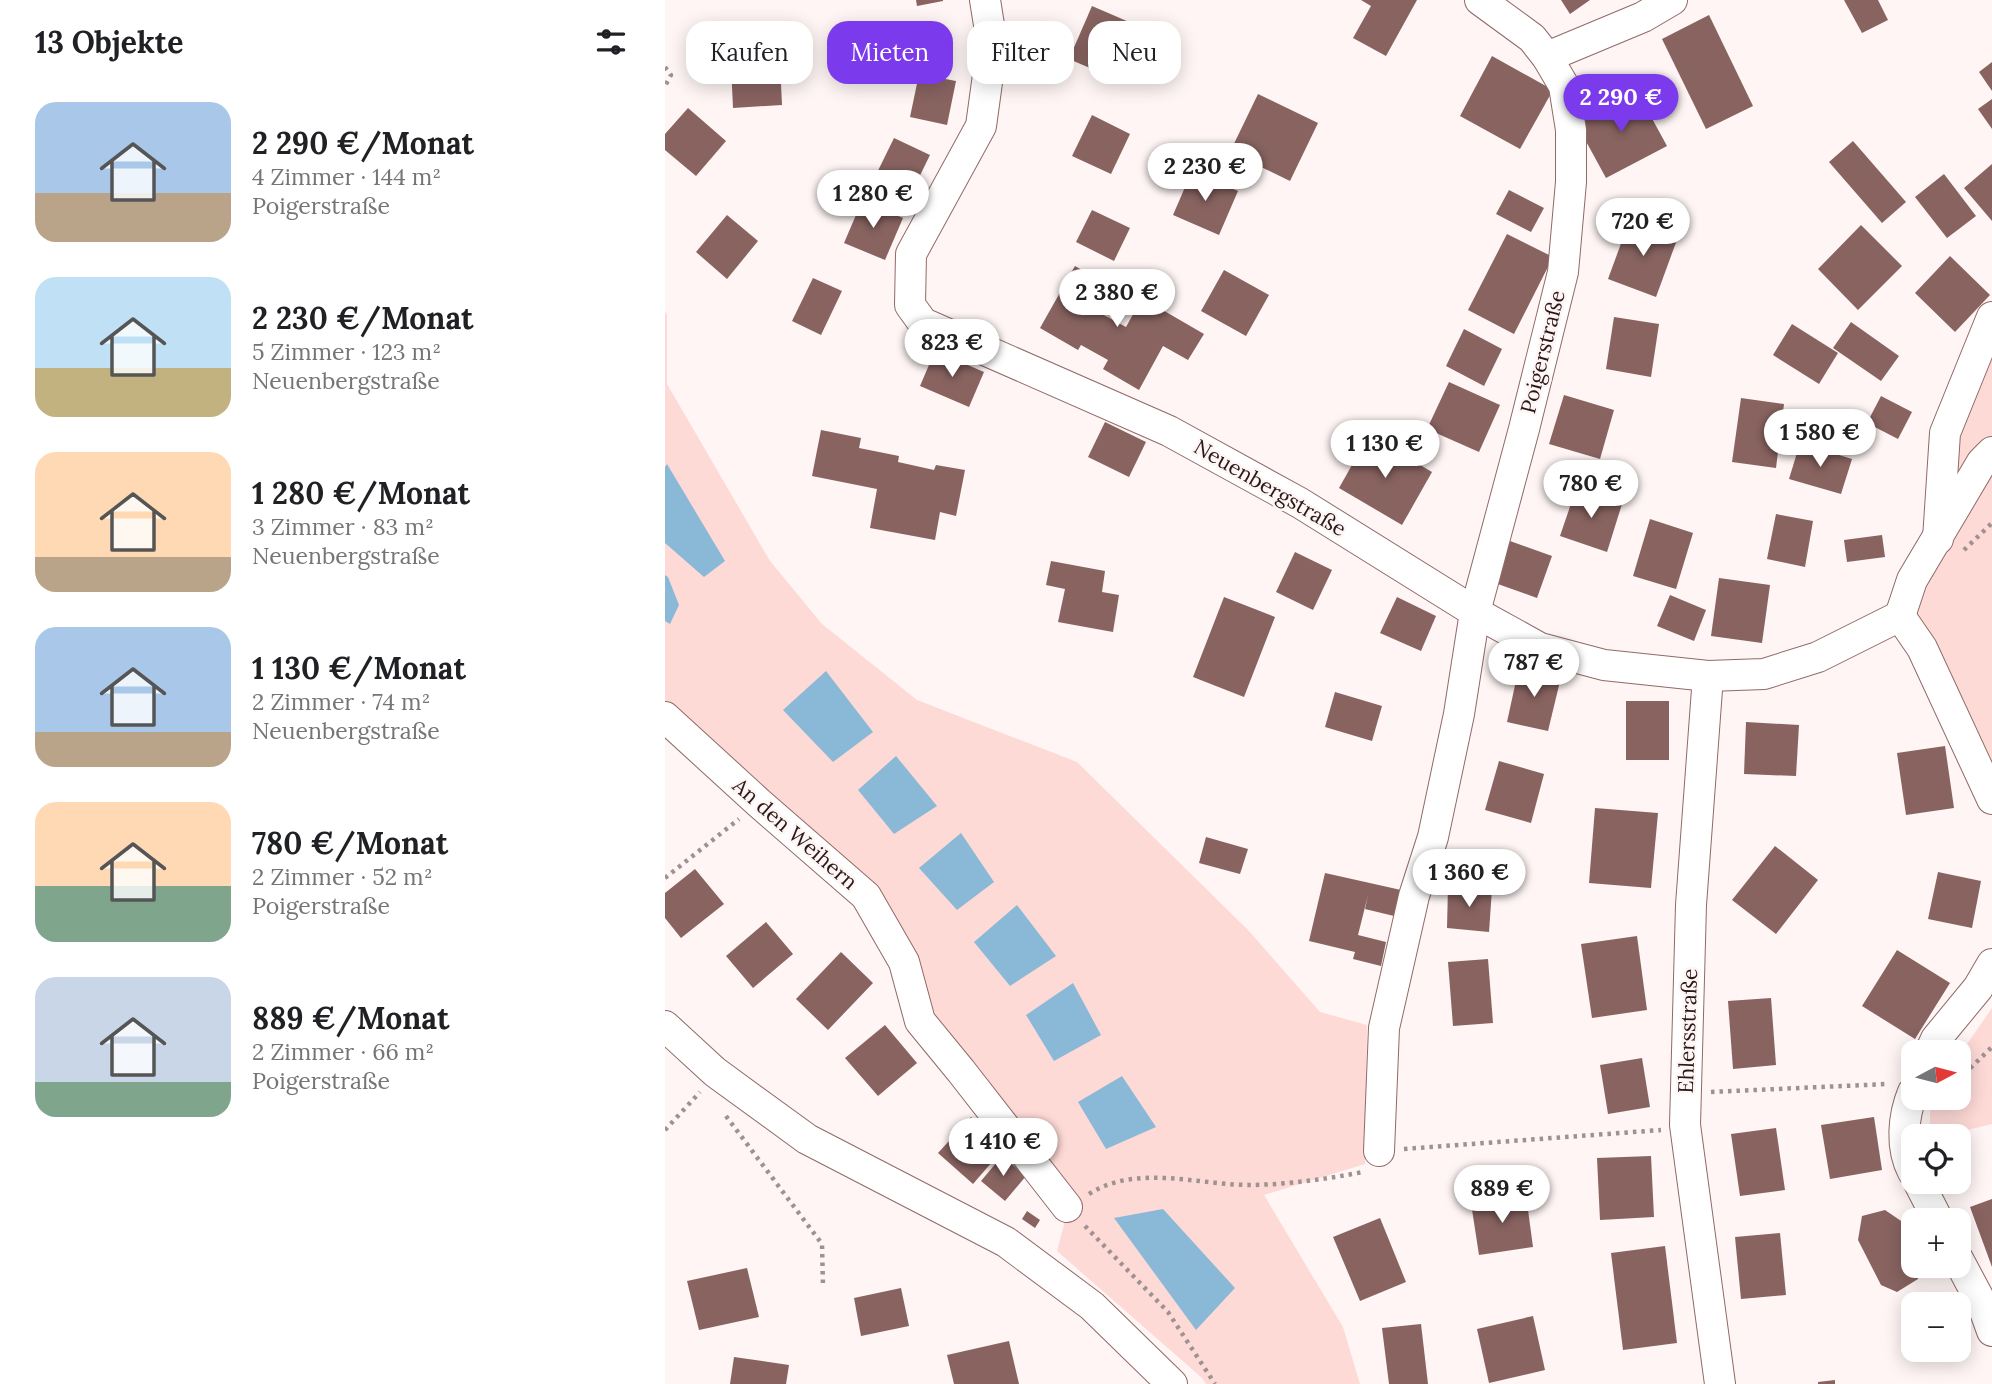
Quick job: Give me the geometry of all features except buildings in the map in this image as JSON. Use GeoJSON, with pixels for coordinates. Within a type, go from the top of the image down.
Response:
{"type":"FeatureCollection","features":[{"type":"Feature","properties":{"kind":"street","name":"Neuenbergstraße"},"geometry":{"type":"LineString","coordinates":[[985,0],[989,25],[988,75],[981,126],[911,254],[910,305],[923,323],[1168,431],[1300,503],[1475,612],[1540,648],[1604,665],[1707,676],[1764,674],[1818,657],[1900,616]]}},
{"type":"Feature","properties":{"kind":"street","name":"Poigerstraße"},"geometry":{"type":"LineString","coordinates":[[1377,1160],[1384,1028],[1414,896],[1435,824],[1459,714],[1475,612],[1563,272],[1571,182],[1571,130],[1564,86],[1532,38],[1480,0]]}},
{"type":"Feature","properties":{"kind":"street"},"geometry":{"type":"LineString","coordinates":[[1547,57],[1643,18],[1672,0]]}},
{"type":"Feature","properties":{"kind":"street"},"geometry":{"type":"LineString","coordinates":[[1949,547],[1945,433],[1992,317]]}},
{"type":"Feature","properties":{"kind":"street"},"geometry":{"type":"LineString","coordinates":[[1992,452],[1982,463],[1949,547],[1912,580],[1900,616],[1922,648],[1992,799]]}},
{"type":"Feature","properties":{"kind":"street","name":"Ehlersstraße"},"geometry":{"type":"LineString","coordinates":[[1707,676],[1691,905],[1685,1125],[1720,1384]]}},
{"type":"Feature","properties":{"kind":"street","name":"An den Weihern"},"geometry":{"type":"LineString","coordinates":[[665,717],[866,896],[904,962],[920,1021],[1067,1208]]}},
{"type":"Feature","properties":{"kind":"street"},"geometry":{"type":"LineString","coordinates":[[1936,1040],[1978,988],[1992,964]]}},
{"type":"Feature","properties":{"kind":"street"},"geometry":{"type":"LineString","coordinates":[[665,1026],[715,1072],[807,1139],[1006,1242],[1092,1306],[1172,1384]]}},
{"type":"Feature","properties":{"kind":"street"},"geometry":{"type":"LineString","coordinates":[[1969,1278],[1989,1313]]}},
{"type":"Feature","properties":{"kind":"path"},"geometry":{"type":"LineString","coordinates":[[665,67],[671,75],[665,86]]}},
{"type":"Feature","properties":{"kind":"path"},"geometry":{"type":"LineString","coordinates":[[1949,547],[1992,523]]}},
{"type":"Feature","properties":{"kind":"path"},"geometry":{"type":"LineString","coordinates":[[665,878],[759,803]]}},
{"type":"Feature","properties":{"kind":"path"},"geometry":{"type":"LineString","coordinates":[[1971,1067],[1992,1047]]}},
{"type":"Feature","properties":{"kind":"path"},"geometry":{"type":"LineString","coordinates":[[665,1130],[704,1087]]}},
{"type":"Feature","properties":{"kind":"path"},"geometry":{"type":"LineString","coordinates":[[1686,1090],[1716,1092],[1901,1088]]}},
{"type":"Feature","properties":{"kind":"path"},"geometry":{"type":"LineString","coordinates":[[721,1110],[822,1244],[824,1287]]}},
{"type":"Feature","properties":{"kind":"path"},"geometry":{"type":"LineString","coordinates":[[1215,1384],[1168,1312],[1067,1208],[1102,1185],[1147,1177],[1253,1185],[1317,1181],[1377,1160],[1654,1132],[1685,1125]]}},
{"type":"Feature","properties":{"kind":"shaded area"},"geometry":{"type":"Polygon","coordinates":[[[665,311],[667,384],[770,561],[822,624],[917,700],[1077,762],[1248,930],[1320,1012],[1367,1025],[1365,1164],[1264,1195],[1343,1327],[1360,1384],[1206,1384],[1057,1251],[1066,1217],[930,1009],[913,963],[665,717],[665,311]]]}},
{"type":"Feature","properties":{"kind":"shaded area"},"geometry":{"type":"Polygon","coordinates":[[[1992,316],[1992,776],[1911,611],[1992,316]]]}},
{"type":"Feature","properties":{"kind":"shaded area"},"geometry":{"type":"Polygon","coordinates":[[[1992,1008],[1992,1124],[1971,1129],[1971,1124],[1930,1124],[1930,1110],[1971,1110],[1970,1040],[1992,1008]]]}},
{"type":"Feature","properties":{"kind":"water"},"geometry":{"type":"Polygon","coordinates":[[[667,464],[725,561],[704,577],[665,543],[667,464]]]}},
{"type":"Feature","properties":{"kind":"water"},"geometry":{"type":"Polygon","coordinates":[[[665,575],[679,605],[670,624],[665,621],[665,575]]]}},
{"type":"Feature","properties":{"kind":"water"},"geometry":{"type":"Polygon","coordinates":[[[826,671],[873,732],[833,762],[783,710],[826,671]]]}},
{"type":"Feature","properties":{"kind":"water"},"geometry":{"type":"Polygon","coordinates":[[[896,756],[937,806],[894,834],[858,790],[896,756]]]}},
{"type":"Feature","properties":{"kind":"water"},"geometry":{"type":"Polygon","coordinates":[[[961,833],[994,882],[957,910],[919,868],[961,833]]]}},
{"type":"Feature","properties":{"kind":"water"},"geometry":{"type":"Polygon","coordinates":[[[1017,905],[1056,956],[1010,986],[974,942],[1017,905]]]}},
{"type":"Feature","properties":{"kind":"water"},"geometry":{"type":"Polygon","coordinates":[[[1073,983],[1101,1035],[1054,1061],[1026,1015],[1073,983]]]}},
{"type":"Feature","properties":{"kind":"water"},"geometry":{"type":"Polygon","coordinates":[[[1122,1076],[1156,1127],[1106,1149],[1078,1102],[1122,1076]]]}},
{"type":"Feature","properties":{"kind":"water"},"geometry":{"type":"Polygon","coordinates":[[[1163,1209],[1235,1288],[1196,1330],[1114,1218],[1163,1209]]]}}]}
